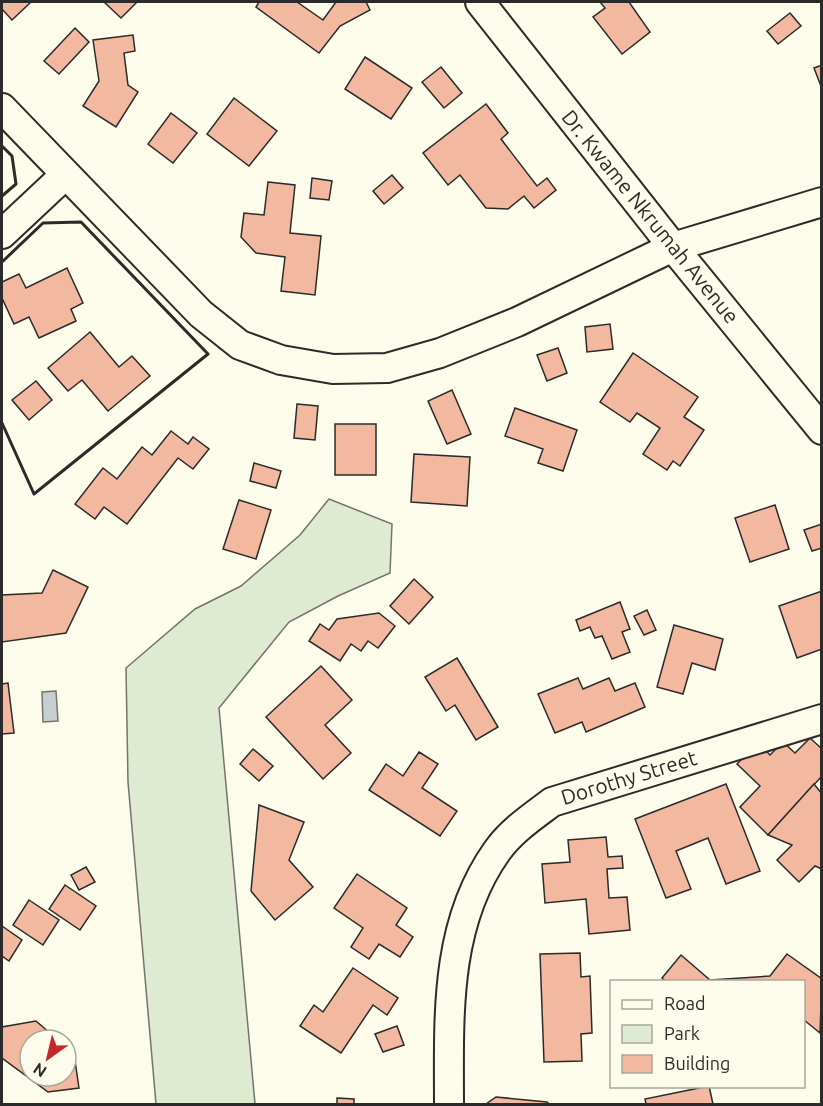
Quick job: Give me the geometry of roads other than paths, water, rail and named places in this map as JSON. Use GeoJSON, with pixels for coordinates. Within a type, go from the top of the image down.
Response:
{"type":"FeatureCollection","features":[{"type":"Feature","properties":{"kind":"street","name":"Dr. Kwame Nkrumah Avenue"},"geometry":{"type":"LineString","coordinates":[[480,2],[673,247],[822,430]]}},
{"type":"Feature","properties":{"kind":"street"},"geometry":{"type":"LineString","coordinates":[[2,108],[201,314],[240,345],[281,360],[333,369],[387,368],[440,353],[517,322],[673,247],[822,202]]}},
{"type":"Feature","properties":{"kind":"street"},"geometry":{"type":"LineString","coordinates":[[2,234],[65,175]]}},
{"type":"Feature","properties":{"kind":"street","name":"Dorothy Street"},"geometry":{"type":"LineString","coordinates":[[449,1104],[449,1006],[457,942],[467,907],[479,880],[497,850],[521,825],[552,802],[822,719]]}}]}
